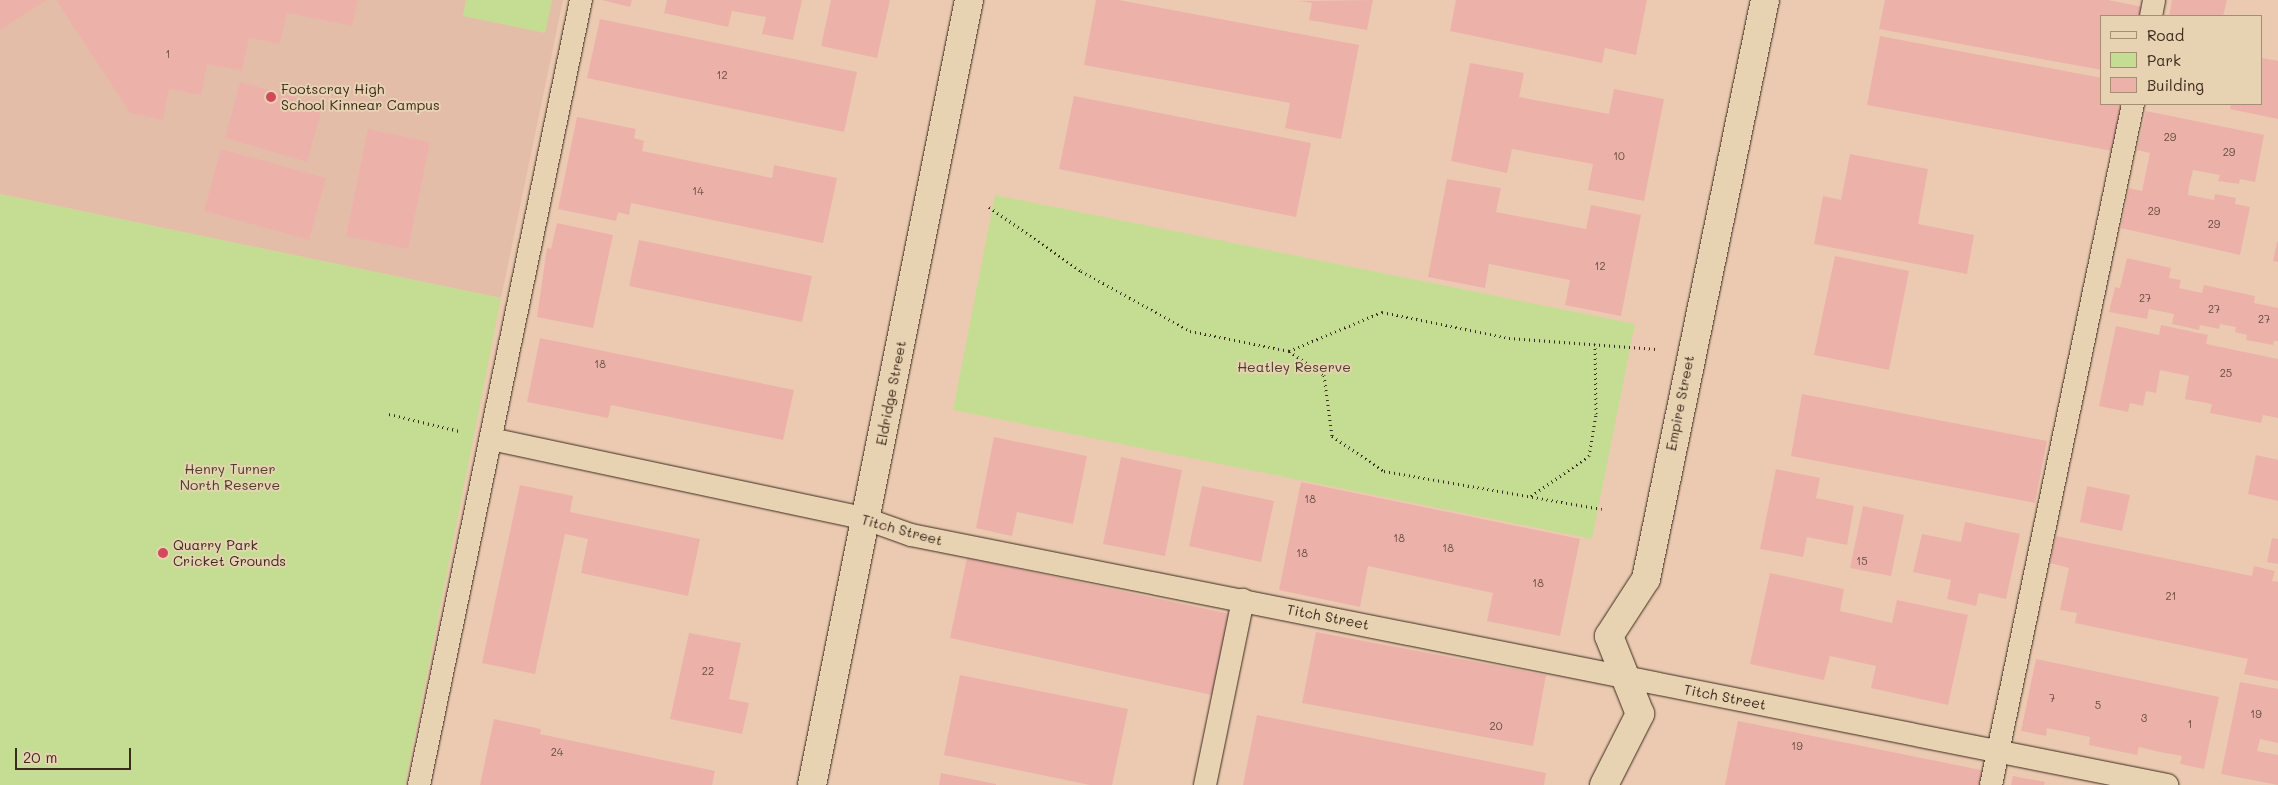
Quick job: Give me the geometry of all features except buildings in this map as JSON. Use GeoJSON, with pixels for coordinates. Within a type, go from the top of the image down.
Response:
{"type":"FeatureCollection","features":[{"type":"Feature","properties":{"kind":"street","name":"Eldridge Street"},"geometry":{"type":"LineString","coordinates":[[812,785],[969,0]]}},
{"type":"Feature","properties":{"kind":"street","name":"Empire Street"},"geometry":{"type":"LineString","coordinates":[[1604,785],[1640,714],[1623,677],[1609,636],[1646,579],[1690,352],[1764,0]]}},
{"type":"Feature","properties":{"kind":"lane"},"geometry":{"type":"LineString","coordinates":[[419,785],[581,0]]}},
{"type":"Feature","properties":{"kind":"lane"},"geometry":{"type":"LineString","coordinates":[[2151,15],[2154,0]]}},
{"type":"Feature","properties":{"kind":"lane"},"geometry":{"type":"LineString","coordinates":[[1991,785],[2133,105]]}},
{"type":"Feature","properties":{"kind":"lane","name":"Titch Street"},"geometry":{"type":"LineString","coordinates":[[491,439],[866,519],[911,535],[2167,785]]}},
{"type":"Feature","properties":{"kind":"lane"},"geometry":{"type":"LineString","coordinates":[[1205,785],[1243,600]]}},
{"type":"Feature","properties":{"kind":"path"},"geometry":{"type":"LineString","coordinates":[[989,207],[1080,271],[1190,331],[1289,351],[1324,375],[1332,436],[1384,471],[1602,509]]}},
{"type":"Feature","properties":{"kind":"path"},"geometry":{"type":"LineString","coordinates":[[1289,351],[1382,312],[1509,338],[1690,352]]}},
{"type":"Feature","properties":{"kind":"path"},"geometry":{"type":"LineString","coordinates":[[1531,496],[1589,456],[1596,414],[1595,344]]}},
{"type":"Feature","properties":{"kind":"path"},"geometry":{"type":"LineString","coordinates":[[389,414],[491,439]]}},
{"type":"Feature","properties":{"kind":"shaded area","name":"Footscray High School Kinnear Campus"},"geometry":{"type":"Polygon","coordinates":[[[0,0],[563,0],[501,298],[0,194],[0,0]]]}},
{"type":"Feature","properties":{"kind":"green space"},"geometry":{"type":"Polygon","coordinates":[[[466,0],[552,0],[545,33],[463,16],[466,0]]]}},
{"type":"Feature","properties":{"kind":"green space","name":"Henry Turner North Reserve"},"geometry":{"type":"Polygon","coordinates":[[[0,194],[501,298],[405,785],[0,785],[0,194]]]}},
{"type":"Feature","properties":{"kind":"green space","name":"Heatley Reserve"},"geometry":{"type":"Polygon","coordinates":[[[995,195],[1635,324],[1592,539],[953,410],[995,195]]]}},
{"type":"Feature","properties":{"kind":"place","name":"Footscray High School Kinnear Campus"},"geometry":{"type":"Point","coordinates":[271,97]}},
{"type":"Feature","properties":{"kind":"place","name":"Quarry Park Cricket Grounds"},"geometry":{"type":"Point","coordinates":[163,553]}}]}
